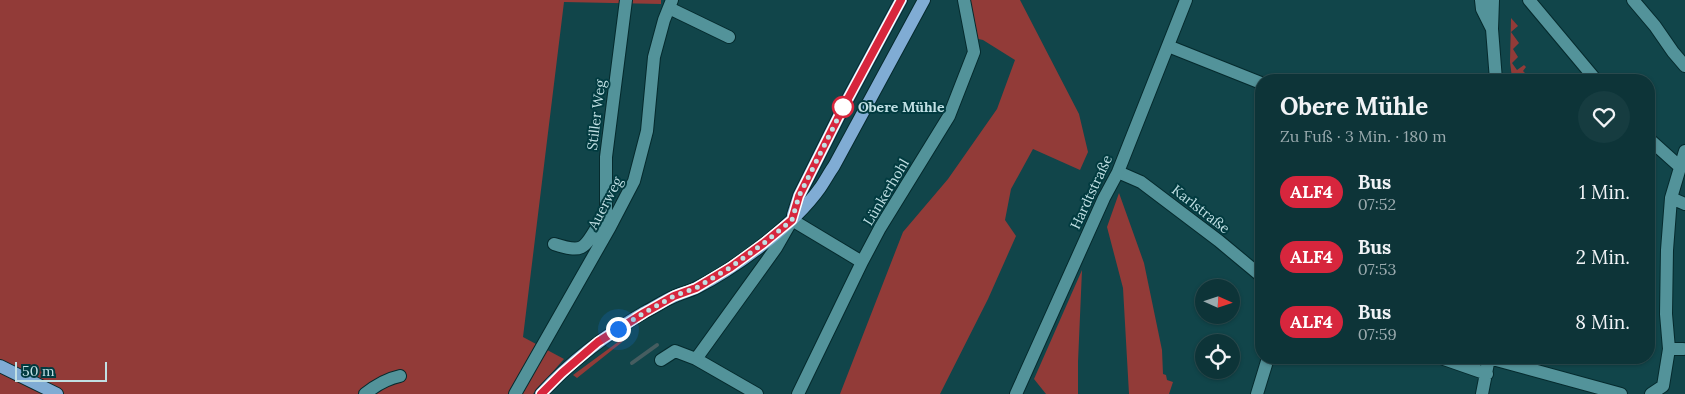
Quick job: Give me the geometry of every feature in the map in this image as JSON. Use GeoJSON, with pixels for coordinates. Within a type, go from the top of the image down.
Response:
{"type":"FeatureCollection","features":[{"type":"Feature","properties":{"kind":"main road"},"geometry":{"type":"LineString","coordinates":[[792,220],[799,196],[844,106],[901,0]]}},
{"type":"Feature","properties":{"kind":"main road"},"geometry":{"type":"LineString","coordinates":[[541,394],[598,342],[674,296],[696,288],[731,267],[792,220],[819,190],[834,166],[924,0]]}},
{"type":"Feature","properties":{"kind":"main road"},"geometry":{"type":"LineString","coordinates":[[0,366],[57,394]]}},
{"type":"Feature","properties":{"kind":"street","name":"Stiller Weg"},"geometry":{"type":"LineString","coordinates":[[606,229],[606,157],[626,0]]}},
{"type":"Feature","properties":{"kind":"street","name":"Lünkerhohl"},"geometry":{"type":"LineString","coordinates":[[798,394],[880,228],[953,107],[974,52],[964,0]]}},
{"type":"Feature","properties":{"kind":"street","name":"Hardtstraße"},"geometry":{"type":"LineString","coordinates":[[1016,394],[1104,198],[1118,172],[1186,0]]}},
{"type":"Feature","properties":{"kind":"street"},"geometry":{"type":"LineString","coordinates":[[1481,0],[1482,9],[1492,29]]}},
{"type":"Feature","properties":{"kind":"street"},"geometry":{"type":"LineString","coordinates":[[1493,0],[1492,29],[1496,74]]}},
{"type":"Feature","properties":{"kind":"street"},"geometry":{"type":"LineString","coordinates":[[1529,0],[1591,74]]}},
{"type":"Feature","properties":{"kind":"street"},"geometry":{"type":"LineString","coordinates":[[1632,0],[1685,66]]}},
{"type":"Feature","properties":{"kind":"street","name":"Auerweg"},"geometry":{"type":"LineString","coordinates":[[515,394],[634,181],[647,131],[654,57],[664,20],[671,4],[729,37]]}},
{"type":"Feature","properties":{"kind":"street"},"geometry":{"type":"LineString","coordinates":[[1168,46],[1255,81]]}},
{"type":"Feature","properties":{"kind":"street"},"geometry":{"type":"LineString","coordinates":[[1655,144],[1679,166]]}},
{"type":"Feature","properties":{"kind":"street"},"geometry":{"type":"LineString","coordinates":[[1652,394],[1666,390],[1669,349],[1666,314],[1667,250],[1671,198],[1685,151]]}},
{"type":"Feature","properties":{"kind":"street","name":"Karlstraße"},"geometry":{"type":"LineString","coordinates":[[1118,172],[1141,182],[1255,271]]}},
{"type":"Feature","properties":{"kind":"street"},"geometry":{"type":"LineString","coordinates":[[1671,198],[1685,204]]}},
{"type":"Feature","properties":{"kind":"street"},"geometry":{"type":"LineString","coordinates":[[696,359],[776,248],[792,220],[862,262]]}},
{"type":"Feature","properties":{"kind":"street"},"geometry":{"type":"LineString","coordinates":[[554,244],[571,249],[580,249],[588,242],[598,225],[606,229]]}},
{"type":"Feature","properties":{"kind":"street"},"geometry":{"type":"LineString","coordinates":[[1669,349],[1683,349]]}},
{"type":"Feature","properties":{"kind":"street"},"geometry":{"type":"LineString","coordinates":[[662,360],[675,351],[696,359],[757,394]]}},
{"type":"Feature","properties":{"kind":"street"},"geometry":{"type":"LineString","coordinates":[[1257,394],[1266,364]]}},
{"type":"Feature","properties":{"kind":"street"},"geometry":{"type":"LineString","coordinates":[[1458,364],[1487,374]]}},
{"type":"Feature","properties":{"kind":"street"},"geometry":{"type":"LineString","coordinates":[[1482,394],[1489,364]]}},
{"type":"Feature","properties":{"kind":"street"},"geometry":{"type":"LineString","coordinates":[[1512,364],[1621,394]]}},
{"type":"Feature","properties":{"kind":"street"},"geometry":{"type":"LineString","coordinates":[[365,394],[376,385],[400,376]]}},
{"type":"Feature","properties":{"kind":"shaded area"},"geometry":{"type":"Polygon","coordinates":[[[0,0],[661,0],[661,4],[564,2],[523,337],[564,359],[533,394],[63,394],[0,364],[0,0]]]}},
{"type":"Feature","properties":{"kind":"shaded area"},"geometry":{"type":"Polygon","coordinates":[[[967,0],[1020,0],[1079,114],[1088,152],[1080,170],[1033,149],[1011,189],[1005,220],[1016,236],[988,299],[940,394],[840,394],[903,232],[948,179],[997,109],[1015,60],[983,40],[974,38],[967,0]]]}},
{"type":"Feature","properties":{"kind":"shaded area"},"geometry":{"type":"Polygon","coordinates":[[[1511,18],[1518,26],[1511,32],[1519,43],[1513,49],[1518,57],[1512,63],[1517,70],[1524,65],[1526,67],[1523,71],[1526,74],[1512,74],[1510,62],[1511,18]]]}},
{"type":"Feature","properties":{"kind":"shaded area"},"geometry":{"type":"Polygon","coordinates":[[[1119,193],[1144,263],[1162,350],[1163,374],[1166,375],[1167,380],[1173,382],[1169,394],[1129,394],[1123,288],[1107,227],[1119,193]]]}},
{"type":"Feature","properties":{"kind":"shaded area"},"geometry":{"type":"Polygon","coordinates":[[[1082,270],[1078,394],[1046,394],[1034,379],[1082,270]]]}},
{"type":"Feature","properties":{"kind":"shaded area"},"geometry":{"type":"Polygon","coordinates":[[[622,339],[621,343],[577,378],[573,375],[622,339]]]}},
{"type":"Feature","properties":{"kind":"shaded area"},"geometry":{"type":"Polygon","coordinates":[[[0,370],[52,394],[0,394],[0,370]]]}},
{"type":"Feature","properties":{"kind":"waterway"},"geometry":{"type":"LineString","coordinates":[[632,363],[657,345]]}},
{"type":"Feature","properties":{"kind":"bus line","name":"ALF4"},"geometry":{"type":"LineString","coordinates":[[541,394],[598,342],[674,296],[696,288],[731,267],[792,220],[799,196],[844,106],[901,0]]}},
{"type":"Feature","properties":{"kind":"place","name":"Obere Mühle"},"geometry":{"type":"Point","coordinates":[843,107]}},
{"type":"Feature","properties":{"kind":"route"},"geometry":{"type":"LineString","coordinates":[[618,329],[674,296],[696,288],[731,267],[792,220],[799,196],[843,107]]}}]}
